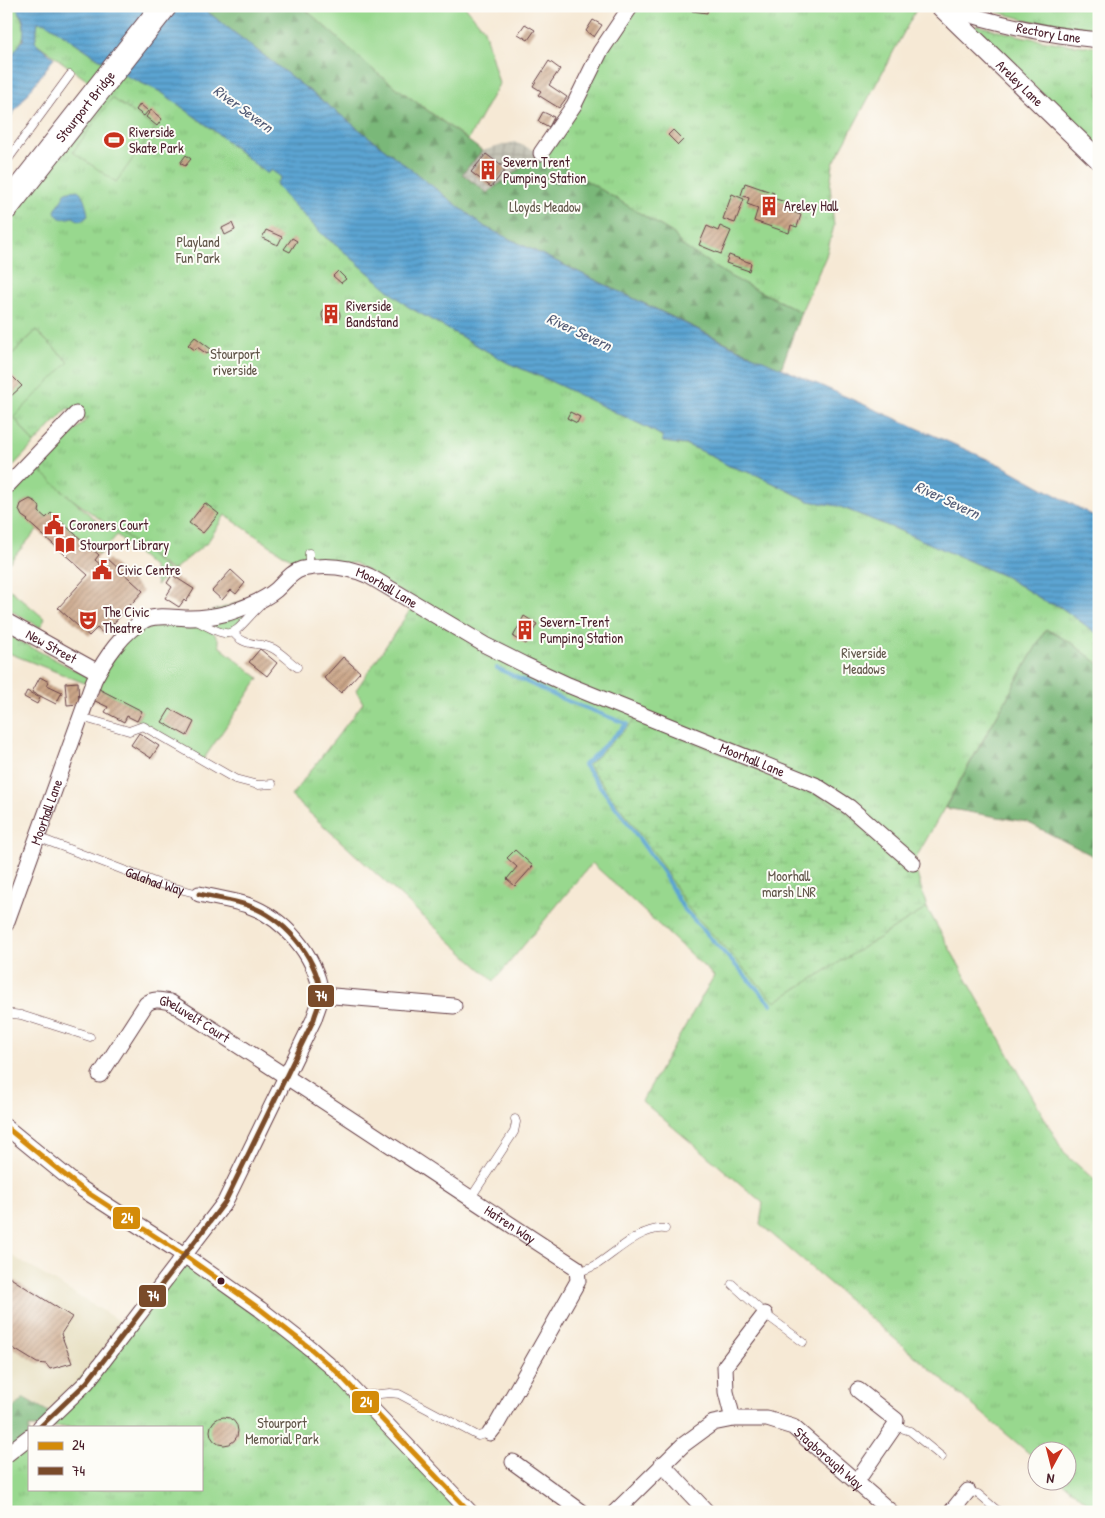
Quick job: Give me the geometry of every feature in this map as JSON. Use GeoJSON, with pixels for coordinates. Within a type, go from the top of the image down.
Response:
{"type":"FeatureCollection","features":[{"type":"Feature","properties":{"kind":"main road","name":"Stourport Bridge"},"geometry":{"type":"LineString","coordinates":[[6,207],[164,6]]}},
{"type":"Feature","properties":{"kind":"street"},"geometry":{"type":"LineString","coordinates":[[541,153],[574,105],[600,52],[631,6]]}},
{"type":"Feature","properties":{"kind":"street","name":"Rectory Lane"},"geometry":{"type":"LineString","coordinates":[[941,6],[1015,27],[1059,36],[1099,40]]}},
{"type":"Feature","properties":{"kind":"street","name":"Areley Lane"},"geometry":{"type":"LineString","coordinates":[[941,6],[1099,160]]}},
{"type":"Feature","properties":{"kind":"street"},"geometry":{"type":"LineString","coordinates":[[7,484],[76,414]]}},
{"type":"Feature","properties":{"kind":"street","name":"Moorhall Lane"},"geometry":{"type":"LineString","coordinates":[[6,924],[98,672],[112,650],[125,636],[146,620],[154,618],[191,618],[228,613],[247,606],[275,591],[309,561],[353,568],[485,645],[531,668],[815,785],[849,807],[913,863]]}},
{"type":"Feature","properties":{"kind":"street","name":"New Street"},"geometry":{"type":"LineString","coordinates":[[6,621],[98,672]]}},
{"type":"Feature","properties":{"kind":"street","name":"Galahad Way"},"geometry":{"type":"LineString","coordinates":[[199,894],[248,906],[271,917],[305,950],[314,970],[321,995]]}},
{"type":"Feature","properties":{"kind":"street"},"geometry":{"type":"LineString","coordinates":[[41,1426],[87,1382],[225,1202],[314,1019],[321,995],[454,1006]]}},
{"type":"Feature","properties":{"kind":"street","name":"Gheluvelt Court"},"geometry":{"type":"LineString","coordinates":[[100,1075],[146,1004],[159,999],[170,1002],[286,1076]]}},
{"type":"Feature","properties":{"kind":"street","name":"Hafren Way"},"geometry":{"type":"LineString","coordinates":[[286,1076],[577,1268],[577,1273]]}},
{"type":"Feature","properties":{"kind":"street"},"geometry":{"type":"LineString","coordinates":[[6,1127],[82,1189],[184,1255],[311,1348],[337,1372],[470,1512]]}},
{"type":"Feature","properties":{"kind":"street"},"geometry":{"type":"LineString","coordinates":[[490,1433],[497,1424],[578,1282],[577,1273]]}},
{"type":"Feature","properties":{"kind":"street"},"geometry":{"type":"LineString","coordinates":[[732,1419],[726,1392],[726,1366],[764,1314]]}},
{"type":"Feature","properties":{"kind":"street"},"geometry":{"type":"LineString","coordinates":[[857,1481],[895,1426],[896,1420],[858,1390]]}},
{"type":"Feature","properties":{"kind":"street","name":"Stagborough Way"},"geometry":{"type":"LineString","coordinates":[[614,1512],[683,1445],[713,1423],[732,1419],[767,1420],[793,1427],[892,1512]]}},
{"type":"Feature","properties":{"kind":"street"},"geometry":{"type":"LineString","coordinates":[[6,1455],[28,1438]]}},
{"type":"Feature","properties":{"kind":"street"},"geometry":{"type":"LineString","coordinates":[[513,1462],[582,1512]]}},
{"type":"Feature","properties":{"kind":"street"},"geometry":{"type":"LineString","coordinates":[[662,1464],[707,1512]]}},
{"type":"Feature","properties":{"kind":"street"},"geometry":{"type":"LineString","coordinates":[[951,1512],[968,1491]]}},
{"type":"Feature","properties":{"kind":"lane"},"geometry":{"type":"LineString","coordinates":[[6,162],[70,75]]}},
{"type":"Feature","properties":{"kind":"lane"},"geometry":{"type":"LineString","coordinates":[[191,618],[221,633],[233,632],[240,629],[250,615],[275,591]]}},
{"type":"Feature","properties":{"kind":"lane"},"geometry":{"type":"LineString","coordinates":[[233,632],[238,639],[245,643],[270,647],[276,650],[297,667]]}},
{"type":"Feature","properties":{"kind":"lane"},"geometry":{"type":"LineString","coordinates":[[81,717],[129,731],[143,726],[235,778],[258,785],[272,784]]}},
{"type":"Feature","properties":{"kind":"lane","name":"Galahad Way"},"geometry":{"type":"LineString","coordinates":[[37,838],[160,884],[199,894]]}},
{"type":"Feature","properties":{"kind":"lane"},"geometry":{"type":"LineString","coordinates":[[6,1013],[21,1015],[90,1037]]}},
{"type":"Feature","properties":{"kind":"lane"},"geometry":{"type":"LineString","coordinates":[[470,1199],[514,1132],[515,1119]]}},
{"type":"Feature","properties":{"kind":"lane"},"geometry":{"type":"LineString","coordinates":[[577,1273],[594,1266],[632,1239],[656,1228],[665,1229]]}},
{"type":"Feature","properties":{"kind":"lane"},"geometry":{"type":"LineString","coordinates":[[732,1284],[764,1314],[803,1342]]}},
{"type":"Feature","properties":{"kind":"lane"},"geometry":{"type":"LineString","coordinates":[[360,1396],[399,1394],[478,1436],[490,1433]]}},
{"type":"Feature","properties":{"kind":"lane"},"geometry":{"type":"LineString","coordinates":[[895,1426],[910,1431],[942,1457]]}},
{"type":"Feature","properties":{"kind":"lane"},"geometry":{"type":"LineString","coordinates":[[968,1491],[978,1494],[999,1512]]}},
{"type":"Feature","properties":{"kind":"shaded area"},"geometry":{"type":"Polygon","coordinates":[[[514,142],[541,153],[529,164],[487,193],[462,174],[482,151],[514,142]]]}},
{"type":"Feature","properties":{"kind":"shaded area"},"geometry":{"type":"Polygon","coordinates":[[[6,1252],[129,1327],[54,1415],[24,1398],[6,1415],[6,1252]]]}},
{"type":"Feature","properties":{"kind":"green space"},"geometry":{"type":"Polygon","coordinates":[[[6,6],[16,6],[21,16],[24,30],[21,42],[6,63],[6,6]]]}},
{"type":"Feature","properties":{"kind":"green space","name":"Lloyds Meadow"},"geometry":{"type":"Polygon","coordinates":[[[200,6],[302,6],[377,73],[482,151],[462,174],[487,193],[541,153],[674,234],[681,245],[731,277],[801,312],[781,369],[485,227],[200,6]]]}},
{"type":"Feature","properties":{"kind":"green space"},"geometry":{"type":"Polygon","coordinates":[[[302,6],[465,6],[484,29],[499,84],[468,140],[377,73],[302,6]]]}},
{"type":"Feature","properties":{"kind":"green space","name":"Areley Hall"},"geometry":{"type":"Polygon","coordinates":[[[631,6],[918,6],[833,164],[830,186],[834,226],[826,256],[801,312],[731,277],[681,245],[674,234],[541,153],[631,6]]]}},
{"type":"Feature","properties":{"kind":"green space"},"geometry":{"type":"Polygon","coordinates":[[[975,6],[1099,6],[1099,18],[1095,30],[1031,21],[975,6]]]}},
{"type":"Feature","properties":{"kind":"green space"},"geometry":{"type":"Polygon","coordinates":[[[38,21],[46,23],[107,64],[92,84],[35,42],[38,21]]]}},
{"type":"Feature","properties":{"kind":"green space"},"geometry":{"type":"Polygon","coordinates":[[[977,25],[1037,39],[1099,47],[1099,150],[974,28],[977,25]]]}},
{"type":"Feature","properties":{"kind":"green space"},"geometry":{"type":"Polygon","coordinates":[[[122,74],[161,92],[212,129],[267,174],[271,169],[281,177],[281,189],[284,195],[324,236],[407,306],[508,363],[544,378],[646,427],[662,436],[663,442],[687,445],[729,466],[757,475],[809,501],[838,506],[1004,576],[1048,603],[1059,606],[1099,635],[1099,664],[1073,644],[1046,629],[913,863],[775,1001],[927,908],[1064,1153],[1099,1184],[1099,1512],[1072,1490],[1078,1490],[1078,1440],[1028,1440],[1028,1452],[760,1224],[763,1203],[642,1101],[714,976],[592,863],[494,981],[291,796],[363,703],[356,690],[415,603],[426,608],[355,563],[316,565],[305,569],[225,515],[207,543],[172,571],[33,471],[89,417],[82,420],[68,408],[34,444],[14,417],[69,362],[36,331],[6,360],[6,300],[9,297],[6,294],[6,224],[122,74]]]}},
{"type":"Feature","properties":{"kind":"green space","name":"Riverside Skate Park"},"geometry":{"type":"Polygon","coordinates":[[[112,98],[155,128],[116,182],[73,152],[112,98]]]}},
{"type":"Feature","properties":{"kind":"green space"},"geometry":{"type":"Polygon","coordinates":[[[36,331],[69,362],[14,417],[34,444],[11,468],[6,470],[6,360],[36,331]]]}},
{"type":"Feature","properties":{"kind":"green space"},"geometry":{"type":"Polygon","coordinates":[[[37,468],[108,531],[117,529],[169,571],[157,585],[154,568],[117,535],[99,555],[51,513],[46,518],[39,512],[38,504],[30,499],[21,504],[20,513],[37,530],[7,565],[6,502],[37,468]]]}},
{"type":"Feature","properties":{"kind":"green space"},"geometry":{"type":"Polygon","coordinates":[[[6,586],[45,619],[40,627],[6,608],[6,586]]]}},
{"type":"Feature","properties":{"kind":"green space"},"geometry":{"type":"Polygon","coordinates":[[[275,591],[228,634],[191,618],[275,591]]]}},
{"type":"Feature","properties":{"kind":"green space"},"geometry":{"type":"Polygon","coordinates":[[[174,618],[211,629],[218,639],[220,647],[259,678],[203,760],[137,721],[142,711],[92,686],[139,624],[174,618]]]}},
{"type":"Feature","properties":{"kind":"green space"},"geometry":{"type":"Polygon","coordinates":[[[1046,629],[1073,644],[1099,664],[1099,859],[1027,822],[945,808],[1046,629]]]}},
{"type":"Feature","properties":{"kind":"green space"},"geometry":{"type":"Polygon","coordinates":[[[6,634],[94,680],[92,686],[6,652],[6,634]]]}},
{"type":"Feature","properties":{"kind":"green space","name":"Moorhall marsh LNR"},"geometry":{"type":"Polygon","coordinates":[[[636,719],[804,788],[842,810],[917,874],[927,908],[775,1002],[688,908],[655,854],[588,765],[636,719]]]}},
{"type":"Feature","properties":{"kind":"green space","name":"Stourport Memorial Park"},"geometry":{"type":"Polygon","coordinates":[[[184,1255],[311,1349],[470,1512],[6,1512],[6,1455],[28,1438],[28,1490],[202,1490],[202,1426],[41,1426],[184,1255]]]}},
{"type":"Feature","properties":{"kind":"green space"},"geometry":{"type":"Polygon","coordinates":[[[24,1398],[54,1415],[41,1426],[28,1426],[28,1438],[6,1455],[6,1415],[24,1398]]]}},
{"type":"Feature","properties":{"kind":"water","name":"River Severn"},"geometry":{"type":"Polygon","coordinates":[[[16,6],[200,6],[485,227],[738,349],[1003,466],[1099,519],[1099,635],[1059,606],[1048,603],[1004,576],[838,506],[809,501],[757,475],[729,466],[687,445],[663,442],[662,436],[646,427],[544,378],[508,363],[407,306],[324,236],[284,195],[276,184],[281,177],[271,170],[267,174],[212,129],[161,92],[122,74],[46,23],[38,22],[35,42],[54,58],[6,123],[6,63],[23,40],[24,30],[24,22],[16,6]]]}},
{"type":"Feature","properties":{"kind":"water"},"geometry":{"type":"Polygon","coordinates":[[[78,190],[84,198],[88,216],[83,220],[73,217],[60,218],[55,211],[65,193],[78,190]]]}},
{"type":"Feature","properties":{"kind":"building"},"geometry":{"type":"Polygon","coordinates":[[[693,6],[708,6],[707,13],[692,11],[693,6]]]}},
{"type":"Feature","properties":{"kind":"building"},"geometry":{"type":"Polygon","coordinates":[[[593,20],[602,25],[594,37],[586,31],[593,20]]]}},
{"type":"Feature","properties":{"kind":"building"},"geometry":{"type":"Polygon","coordinates":[[[525,24],[535,30],[528,40],[518,34],[525,24]]]}},
{"type":"Feature","properties":{"kind":"building"},"geometry":{"type":"Polygon","coordinates":[[[549,61],[560,69],[549,85],[567,97],[559,108],[538,95],[541,91],[533,86],[549,61]]]}},
{"type":"Feature","properties":{"kind":"building"},"geometry":{"type":"Polygon","coordinates":[[[140,104],[148,111],[144,116],[136,110],[140,104]]]}},
{"type":"Feature","properties":{"kind":"building"},"geometry":{"type":"Polygon","coordinates":[[[151,110],[162,119],[157,126],[146,117],[151,110]]]}},
{"type":"Feature","properties":{"kind":"building"},"geometry":{"type":"Polygon","coordinates":[[[543,112],[554,117],[549,127],[538,121],[543,112]]]}},
{"type":"Feature","properties":{"kind":"building"},"geometry":{"type":"Polygon","coordinates":[[[673,130],[683,140],[678,145],[668,135],[673,130]]]}},
{"type":"Feature","properties":{"kind":"building","name":"Severn Trent Pumping Station"},"geometry":{"type":"Polygon","coordinates":[[[486,154],[506,169],[491,187],[471,172],[486,154]]]}},
{"type":"Feature","properties":{"kind":"building"},"geometry":{"type":"Polygon","coordinates":[[[186,155],[191,159],[185,166],[180,163],[186,155]]]}},
{"type":"Feature","properties":{"kind":"building","name":"Areley Hall"},"geometry":{"type":"Polygon","coordinates":[[[745,183],[774,193],[772,198],[786,202],[784,209],[801,215],[797,227],[791,225],[789,233],[754,221],[758,208],[747,204],[749,198],[741,195],[745,183]]]}},
{"type":"Feature","properties":{"kind":"building"},"geometry":{"type":"Polygon","coordinates":[[[732,194],[744,199],[735,223],[723,219],[732,194]]]}},
{"type":"Feature","properties":{"kind":"building"},"geometry":{"type":"Polygon","coordinates":[[[232,223],[235,230],[225,235],[222,228],[232,223]]]}},
{"type":"Feature","properties":{"kind":"building"},"geometry":{"type":"Polygon","coordinates":[[[707,226],[718,231],[720,226],[731,231],[721,254],[699,245],[707,226]]]}},
{"type":"Feature","properties":{"kind":"building"},"geometry":{"type":"Polygon","coordinates":[[[266,230],[282,237],[278,245],[262,238],[266,230]]]}},
{"type":"Feature","properties":{"kind":"building"},"geometry":{"type":"Polygon","coordinates":[[[292,238],[297,241],[290,252],[284,249],[292,238]]]}},
{"type":"Feature","properties":{"kind":"building"},"geometry":{"type":"Polygon","coordinates":[[[729,255],[751,263],[749,271],[726,263],[729,255]]]}},
{"type":"Feature","properties":{"kind":"building"},"geometry":{"type":"Polygon","coordinates":[[[338,271],[346,279],[341,283],[333,276],[338,271]]]}},
{"type":"Feature","properties":{"kind":"building","name":"Riverside Bandstand"},"geometry":{"type":"Polygon","coordinates":[[[331,306],[337,309],[340,315],[337,321],[331,324],[325,321],[322,315],[325,309],[331,306]]]}},
{"type":"Feature","properties":{"kind":"building"},"geometry":{"type":"Polygon","coordinates":[[[195,337],[211,349],[207,354],[197,347],[195,350],[188,345],[195,337]]]}},
{"type":"Feature","properties":{"kind":"building"},"geometry":{"type":"Polygon","coordinates":[[[12,376],[22,386],[10,397],[6,393],[6,381],[12,376]]]}},
{"type":"Feature","properties":{"kind":"building"},"geometry":{"type":"Polygon","coordinates":[[[570,412],[580,417],[577,423],[567,418],[570,412]]]}},
{"type":"Feature","properties":{"kind":"building","name":"Civic Centre"},"geometry":{"type":"Polygon","coordinates":[[[30,499],[36,502],[40,507],[39,512],[46,518],[51,513],[99,555],[95,560],[102,566],[108,559],[143,591],[104,634],[97,628],[89,636],[58,608],[88,575],[22,516],[19,510],[21,504],[30,499]]]}},
{"type":"Feature","properties":{"kind":"building"},"geometry":{"type":"Polygon","coordinates":[[[205,503],[219,514],[203,533],[189,523],[205,503]]]}},
{"type":"Feature","properties":{"kind":"building"},"geometry":{"type":"Polygon","coordinates":[[[231,570],[245,583],[236,594],[231,590],[222,600],[212,591],[231,570]]]}},
{"type":"Feature","properties":{"kind":"building"},"geometry":{"type":"Polygon","coordinates":[[[172,575],[194,589],[186,602],[184,600],[179,607],[165,598],[172,587],[167,583],[172,575]]]}},
{"type":"Feature","properties":{"kind":"building","name":"Severn-Trent Pumping Station"},"geometry":{"type":"Polygon","coordinates":[[[524,616],[537,624],[526,644],[513,637],[524,616]]]}},
{"type":"Feature","properties":{"kind":"building"},"geometry":{"type":"Polygon","coordinates":[[[260,649],[277,663],[267,676],[249,662],[260,649]]]}},
{"type":"Feature","properties":{"kind":"building"},"geometry":{"type":"Polygon","coordinates":[[[343,657],[360,672],[341,693],[324,678],[343,657]]]}},
{"type":"Feature","properties":{"kind":"building"},"geometry":{"type":"Polygon","coordinates":[[[40,677],[49,682],[47,685],[62,692],[56,704],[32,692],[40,677]]]}},
{"type":"Feature","properties":{"kind":"building"},"geometry":{"type":"Polygon","coordinates":[[[78,682],[79,704],[67,705],[65,683],[78,682]]]}},
{"type":"Feature","properties":{"kind":"building"},"geometry":{"type":"Polygon","coordinates":[[[99,689],[142,711],[137,721],[127,716],[124,722],[105,712],[108,707],[93,700],[99,689]]]}},
{"type":"Feature","properties":{"kind":"building"},"geometry":{"type":"Polygon","coordinates":[[[27,691],[40,698],[37,704],[24,697],[27,691]]]}},
{"type":"Feature","properties":{"kind":"building"},"geometry":{"type":"Polygon","coordinates":[[[170,709],[194,722],[187,736],[162,722],[170,709]]]}},
{"type":"Feature","properties":{"kind":"building"},"geometry":{"type":"Polygon","coordinates":[[[139,733],[159,746],[151,758],[131,745],[139,733]]]}},
{"type":"Feature","properties":{"kind":"building"},"geometry":{"type":"Polygon","coordinates":[[[515,850],[533,866],[515,886],[507,879],[517,867],[507,858],[515,850]]]}},
{"type":"Feature","properties":{"kind":"building"},"geometry":{"type":"Polygon","coordinates":[[[6,1275],[72,1317],[61,1334],[72,1363],[50,1369],[46,1364],[37,1363],[6,1344],[6,1275]]]}},
{"type":"Feature","properties":{"kind":"building"},"geometry":{"type":"Polygon","coordinates":[[[224,1417],[234,1421],[238,1431],[234,1441],[224,1445],[214,1441],[210,1431],[214,1421],[224,1417]]]}},
{"type":"Feature","properties":{"kind":"waterway"},"geometry":{"type":"LineString","coordinates":[[497,668],[560,698],[627,724],[584,765],[662,871],[683,908],[771,1004]]}},
{"type":"Feature","properties":{"kind":"transit line","name":"74"},"geometry":{"type":"LineString","coordinates":[[41,1426],[87,1382],[225,1202],[314,1019],[320,1002],[321,993],[318,979],[312,965],[305,951],[285,928],[261,911],[247,905],[199,894]]}},
{"type":"Feature","properties":{"kind":"transit line","name":"24"},"geometry":{"type":"LineString","coordinates":[[6,1127],[82,1189],[184,1255],[260,1309],[311,1349],[337,1372],[470,1512]]}},
{"type":"Feature","properties":{"kind":"place","name":"Riverside Skate Park"},"geometry":{"type":"Point","coordinates":[114,140]}},
{"type":"Feature","properties":{"kind":"place","name":"Severn Trent Pumping Station"},"geometry":{"type":"Point","coordinates":[488,170]}},
{"type":"Feature","properties":{"kind":"place","name":"Areley Hall"},"geometry":{"type":"Point","coordinates":[769,206]}},
{"type":"Feature","properties":{"kind":"place","name":"Riverside Bandstand"},"geometry":{"type":"Point","coordinates":[331,314]}},
{"type":"Feature","properties":{"kind":"place","name":"Coroners Court"},"geometry":{"type":"Point","coordinates":[54,525]}},
{"type":"Feature","properties":{"kind":"place","name":"Stourport Library"},"geometry":{"type":"Point","coordinates":[65,545]}},
{"type":"Feature","properties":{"kind":"place","name":"Civic Centre"},"geometry":{"type":"Point","coordinates":[102,570]}},
{"type":"Feature","properties":{"kind":"place","name":"The Civic Theatre"},"geometry":{"type":"Point","coordinates":[88,620]}},
{"type":"Feature","properties":{"kind":"place","name":"Severn-Trent Pumping Station"},"geometry":{"type":"Point","coordinates":[525,630]}},
{"type":"Feature","properties":{"kind":"park label","name":"Playland Fun Park"},"geometry":{"type":"Point","coordinates":[198,250]}},
{"type":"Feature","properties":{"kind":"park label","name":"Stourport riverside"},"geometry":{"type":"Point","coordinates":[235,362]}},
{"type":"Feature","properties":{"kind":"park label","name":"Riverside Meadows"},"geometry":{"type":"Point","coordinates":[864,662]}}]}
